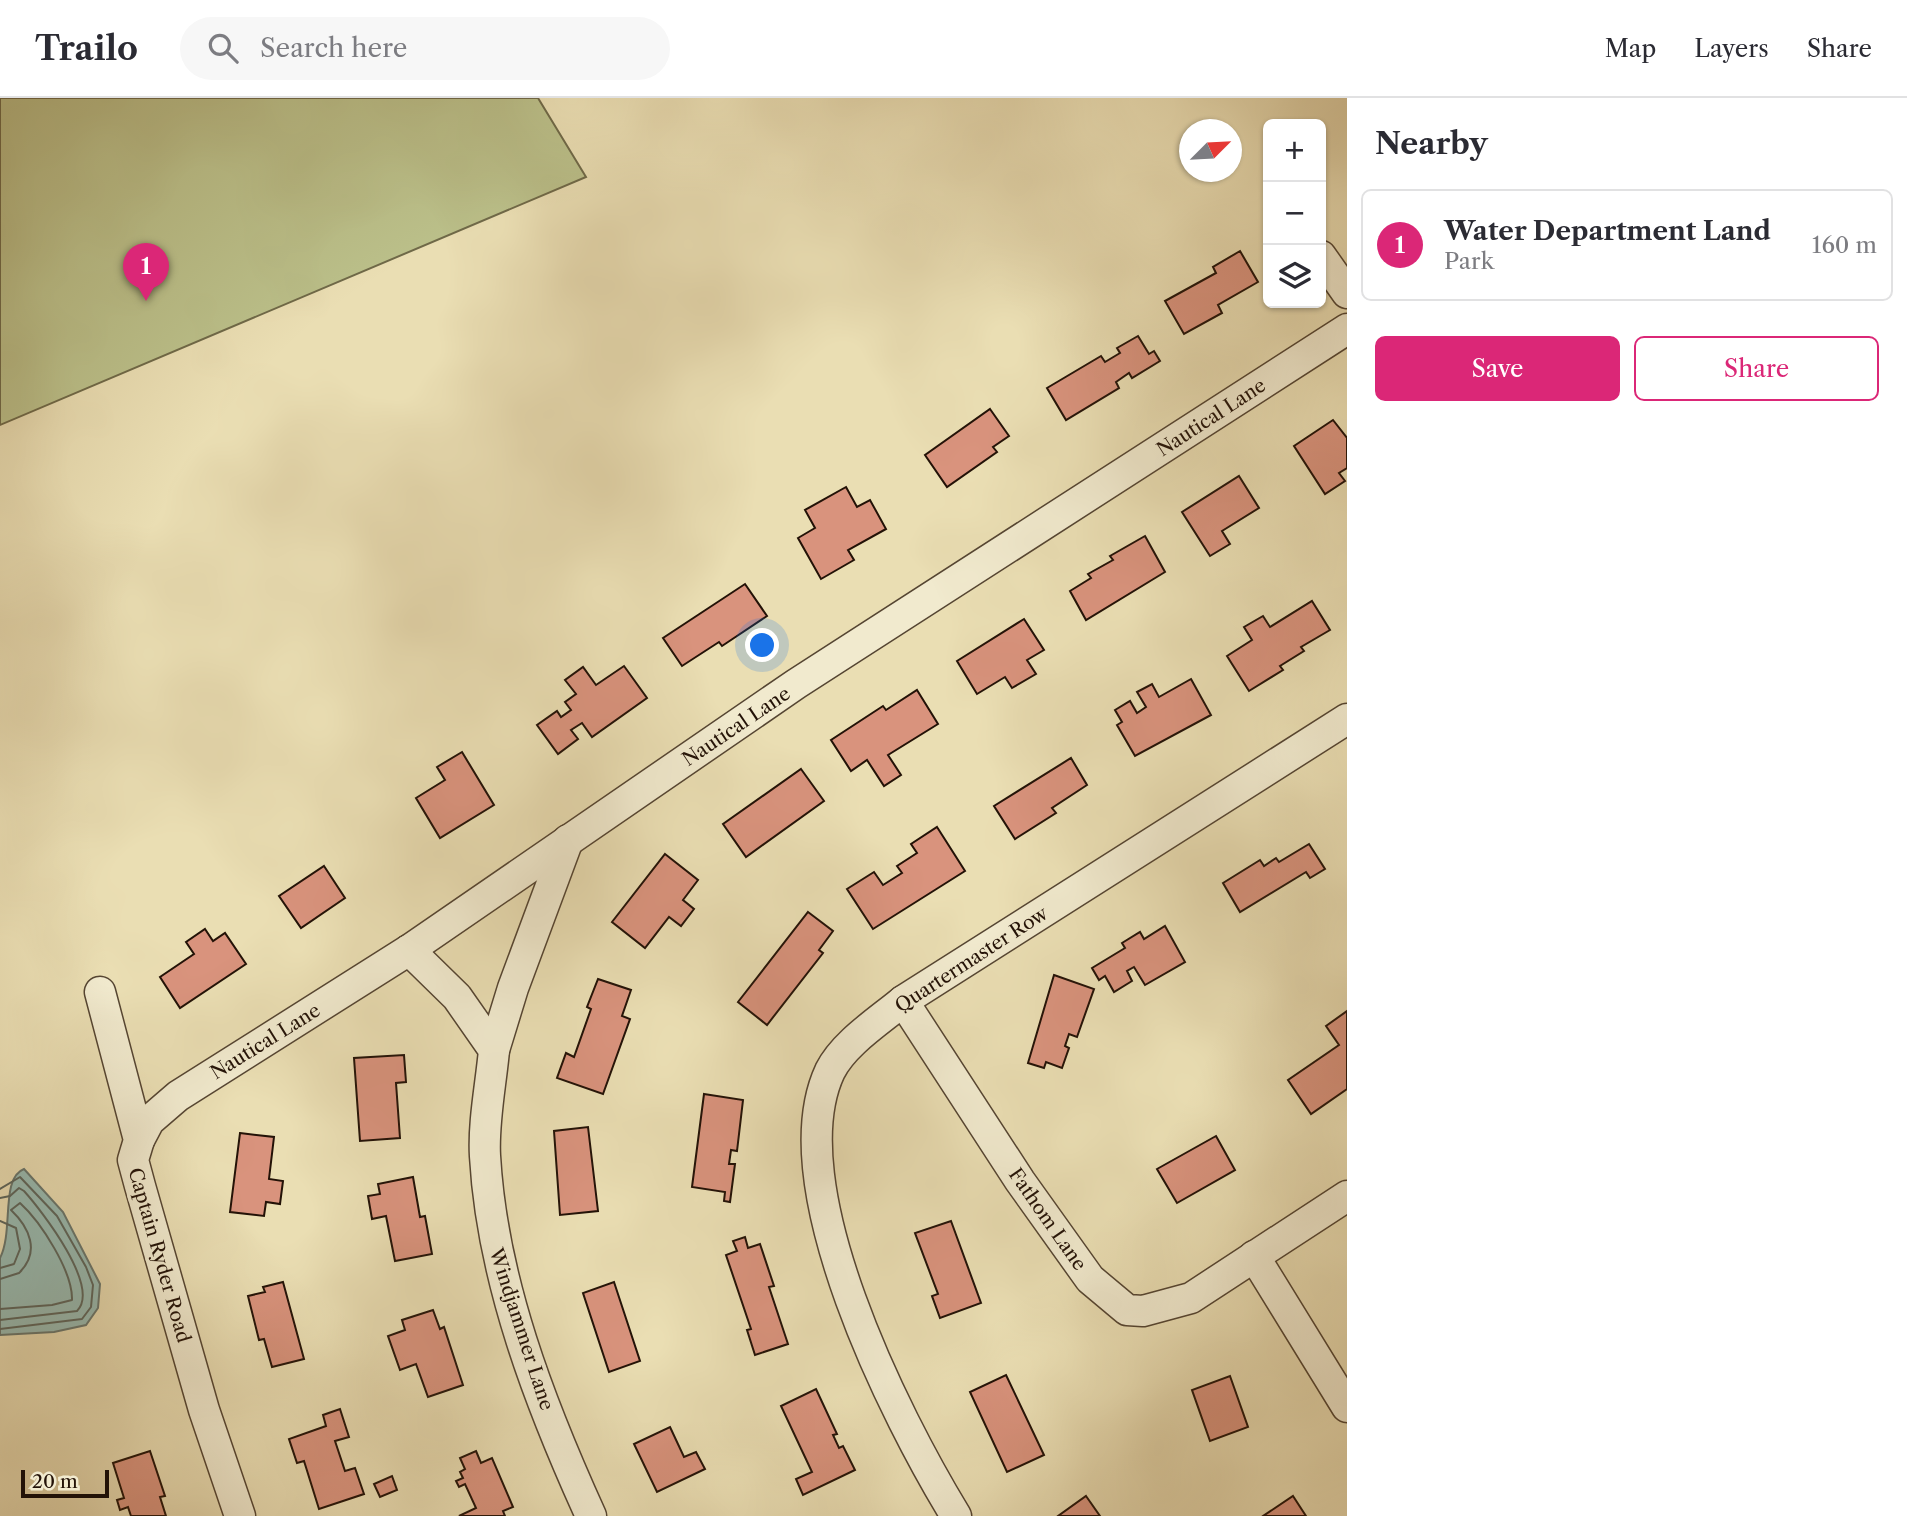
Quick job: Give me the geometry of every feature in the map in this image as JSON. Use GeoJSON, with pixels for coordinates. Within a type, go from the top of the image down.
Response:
{"type":"FeatureCollection","features":[{"type":"Feature","properties":{"kind":"street"},"geometry":{"type":"LineString","coordinates":[[1326,263],[1347,293]]}},
{"type":"Feature","properties":{"kind":"street","name":"Nautical Lane"},"geometry":{"type":"LineString","coordinates":[[139,1139],[149,1121],[178,1096],[409,950],[796,684],[1347,329]]}},
{"type":"Feature","properties":{"kind":"street","name":"Quartermaster Row"},"geometry":{"type":"LineString","coordinates":[[956,1516],[930,1473],[854,1307],[822,1198],[817,1139],[820,1105],[830,1072],[840,1055],[903,1001],[1347,719]]}},
{"type":"Feature","properties":{"kind":"street","name":"Windjammer Lane"},"geometry":{"type":"LineString","coordinates":[[568,840],[513,988],[494,1050],[484,1153],[494,1238],[514,1316],[568,1465],[591,1516]]}},
{"type":"Feature","properties":{"kind":"street"},"geometry":{"type":"LineString","coordinates":[[409,950],[457,997],[494,1050]]}},
{"type":"Feature","properties":{"kind":"street","name":"Captain Ryder Road"},"geometry":{"type":"LineString","coordinates":[[100,992],[139,1139],[133,1160],[204,1410],[240,1516]]}},
{"type":"Feature","properties":{"kind":"street","name":"Fathom Lane"},"geometry":{"type":"LineString","coordinates":[[903,1001],[1020,1181],[1090,1279],[1127,1310],[1143,1311],[1191,1298],[1347,1196]]}},
{"type":"Feature","properties":{"kind":"street"},"geometry":{"type":"LineString","coordinates":[[1254,1256],[1347,1407]]}},
{"type":"Feature","properties":{"kind":"green space"},"geometry":{"type":"Polygon","coordinates":[[[0,98],[538,98],[586,177],[0,425],[0,98]]]}},
{"type":"Feature","properties":{"kind":"water"},"geometry":{"type":"Polygon","coordinates":[[[24,1169],[63,1212],[100,1284],[98,1308],[86,1325],[54,1332],[0,1335],[0,1258],[4,1247],[12,1183],[24,1169]]]}},
{"type":"Feature","properties":{"kind":"building"},"geometry":{"type":"Polygon","coordinates":[[[1240,251],[1258,282],[1218,305],[1222,313],[1184,334],[1165,301],[1216,273],[1213,267],[1240,251]]]}},
{"type":"Feature","properties":{"kind":"building"},"geometry":{"type":"Polygon","coordinates":[[[1138,336],[1149,354],[1154,351],[1160,361],[1132,378],[1129,373],[1116,382],[1119,388],[1066,420],[1047,388],[1101,356],[1105,362],[1120,353],[1117,348],[1138,336]]]}},
{"type":"Feature","properties":{"kind":"building"},"geometry":{"type":"Polygon","coordinates":[[[990,409],[1009,436],[993,447],[997,452],[947,487],[925,455],[990,409]]]}},
{"type":"Feature","properties":{"kind":"building"},"geometry":{"type":"Polygon","coordinates":[[[1333,420],[1347,438],[1347,468],[1339,473],[1345,481],[1325,494],[1294,446],[1333,420]]]}},
{"type":"Feature","properties":{"kind":"building"},"geometry":{"type":"Polygon","coordinates":[[[1239,476],[1259,508],[1222,531],[1230,544],[1210,556],[1182,512],[1239,476]]]}},
{"type":"Feature","properties":{"kind":"building"},"geometry":{"type":"Polygon","coordinates":[[[846,487],[857,507],[870,500],[886,529],[848,550],[854,560],[821,579],[798,538],[815,528],[805,510],[846,487]]]}},
{"type":"Feature","properties":{"kind":"building"},"geometry":{"type":"Polygon","coordinates":[[[1145,536],[1165,572],[1086,620],[1070,591],[1091,578],[1088,574],[1113,560],[1110,556],[1145,536]]]}},
{"type":"Feature","properties":{"kind":"building"},"geometry":{"type":"Polygon","coordinates":[[[745,584],[767,616],[722,646],[719,642],[682,666],[663,638],[745,584]]]}},
{"type":"Feature","properties":{"kind":"building"},"geometry":{"type":"Polygon","coordinates":[[[1312,601],[1330,630],[1301,647],[1304,651],[1280,666],[1283,670],[1249,691],[1227,656],[1252,640],[1244,627],[1263,616],[1270,627],[1312,601]]]}},
{"type":"Feature","properties":{"kind":"building"},"geometry":{"type":"Polygon","coordinates":[[[1024,619],[1044,650],[1027,660],[1036,674],[1012,688],[1005,677],[977,694],[957,661],[1024,619]]]}},
{"type":"Feature","properties":{"kind":"building"},"geometry":{"type":"Polygon","coordinates":[[[624,666],[647,698],[592,737],[582,723],[571,730],[578,739],[558,754],[537,725],[557,711],[561,717],[571,710],[565,702],[576,694],[565,680],[583,667],[596,685],[624,666]]]}},
{"type":"Feature","properties":{"kind":"building"},"geometry":{"type":"Polygon","coordinates":[[[1191,679],[1211,715],[1135,756],[1117,725],[1122,722],[1115,710],[1130,701],[1137,713],[1146,707],[1137,692],[1152,684],[1159,697],[1191,679]]]}},
{"type":"Feature","properties":{"kind":"building"},"geometry":{"type":"Polygon","coordinates":[[[917,690],[938,724],[888,755],[901,775],[884,786],[867,760],[851,771],[831,740],[883,706],[886,710],[917,690]]]}},
{"type":"Feature","properties":{"kind":"building"},"geometry":{"type":"Polygon","coordinates":[[[462,752],[494,805],[440,838],[416,798],[445,780],[437,767],[462,752]]]}},
{"type":"Feature","properties":{"kind":"building"},"geometry":{"type":"Polygon","coordinates":[[[1071,758],[1087,785],[1052,808],[1056,813],[1015,839],[994,806],[1071,758]]]}},
{"type":"Feature","properties":{"kind":"building"},"geometry":{"type":"Polygon","coordinates":[[[801,769],[824,801],[746,857],[723,824],[801,769]]]}},
{"type":"Feature","properties":{"kind":"building"},"geometry":{"type":"Polygon","coordinates":[[[937,827],[965,871],[873,929],[847,889],[874,872],[883,885],[902,873],[897,866],[917,853],[911,844],[937,827]]]}},
{"type":"Feature","properties":{"kind":"building"},"geometry":{"type":"Polygon","coordinates":[[[1309,844],[1325,869],[1310,878],[1306,872],[1240,912],[1223,883],[1260,860],[1264,866],[1276,858],[1279,862],[1309,844]]]}},
{"type":"Feature","properties":{"kind":"building"},"geometry":{"type":"Polygon","coordinates":[[[665,854],[698,880],[683,900],[694,909],[681,926],[669,917],[645,948],[612,922],[665,854]]]}},
{"type":"Feature","properties":{"kind":"building"},"geometry":{"type":"Polygon","coordinates":[[[324,866],[345,898],[301,928],[279,896],[324,866]]]}},
{"type":"Feature","properties":{"kind":"building"},"geometry":{"type":"Polygon","coordinates":[[[808,912],[833,931],[819,950],[823,953],[767,1025],[738,1002],[808,912]]]}},
{"type":"Feature","properties":{"kind":"building"},"geometry":{"type":"Polygon","coordinates":[[[1165,926],[1185,962],[1145,985],[1134,967],[1127,971],[1132,981],[1114,992],[1105,976],[1099,980],[1092,968],[1125,948],[1122,943],[1140,932],[1144,939],[1165,926]]]}},
{"type":"Feature","properties":{"kind":"building"},"geometry":{"type":"Polygon","coordinates":[[[205,929],[213,941],[225,933],[246,964],[180,1008],[160,977],[194,954],[186,942],[205,929]]]}},
{"type":"Feature","properties":{"kind":"building"},"geometry":{"type":"Polygon","coordinates":[[[1054,975],[1094,989],[1077,1037],[1069,1034],[1065,1046],[1069,1048],[1062,1068],[1046,1062],[1044,1068],[1028,1063],[1054,975]]]}},
{"type":"Feature","properties":{"kind":"building"},"geometry":{"type":"Polygon","coordinates":[[[598,979],[631,990],[622,1016],[630,1019],[603,1094],[557,1078],[566,1053],[574,1057],[591,1009],[587,1007],[598,979]]]}},
{"type":"Feature","properties":{"kind":"building"},"geometry":{"type":"Polygon","coordinates":[[[1347,1011],[1347,1089],[1311,1114],[1288,1080],[1339,1045],[1326,1026],[1347,1011]]]}},
{"type":"Feature","properties":{"kind":"building"},"geometry":{"type":"Polygon","coordinates":[[[404,1055],[406,1082],[396,1083],[400,1138],[360,1141],[354,1058],[404,1055]]]}},
{"type":"Feature","properties":{"kind":"building"},"geometry":{"type":"Polygon","coordinates":[[[704,1094],[743,1100],[737,1151],[731,1150],[729,1164],[735,1164],[730,1202],[724,1201],[725,1192],[692,1187],[704,1094]]]}},
{"type":"Feature","properties":{"kind":"building"},"geometry":{"type":"Polygon","coordinates":[[[588,1127],[598,1211],[560,1215],[554,1131],[588,1127]]]}},
{"type":"Feature","properties":{"kind":"building"},"geometry":{"type":"Polygon","coordinates":[[[240,1133],[274,1137],[269,1179],[283,1181],[280,1204],[266,1202],[264,1216],[230,1212],[240,1133]]]}},
{"type":"Feature","properties":{"kind":"building"},"geometry":{"type":"Polygon","coordinates":[[[1216,1136],[1235,1170],[1177,1203],[1157,1169],[1216,1136]]]}},
{"type":"Feature","properties":{"kind":"building"},"geometry":{"type":"Polygon","coordinates":[[[413,1177],[420,1217],[425,1216],[432,1254],[395,1261],[386,1216],[372,1219],[368,1196],[380,1194],[378,1184],[413,1177]]]}},
{"type":"Feature","properties":{"kind":"building"},"geometry":{"type":"Polygon","coordinates":[[[951,1221],[981,1303],[940,1318],[932,1296],[938,1294],[915,1233],[951,1221]]]}},
{"type":"Feature","properties":{"kind":"building"},"geometry":{"type":"Polygon","coordinates":[[[745,1237],[748,1248],[760,1244],[774,1286],[769,1287],[788,1344],[755,1355],[747,1330],[751,1329],[726,1255],[737,1251],[733,1241],[745,1237]]]}},
{"type":"Feature","properties":{"kind":"building"},"geometry":{"type":"Polygon","coordinates":[[[283,1282],[304,1359],[272,1367],[264,1339],[259,1340],[248,1296],[265,1292],[263,1287],[283,1282]]]}},
{"type":"Feature","properties":{"kind":"building"},"geometry":{"type":"Polygon","coordinates":[[[614,1282],[640,1361],[609,1372],[583,1293],[614,1282]]]}},
{"type":"Feature","properties":{"kind":"building"},"geometry":{"type":"Polygon","coordinates":[[[433,1310],[440,1329],[444,1327],[463,1385],[428,1397],[416,1364],[400,1370],[388,1336],[405,1330],[402,1320],[433,1310]]]}},
{"type":"Feature","properties":{"kind":"building"},"geometry":{"type":"Polygon","coordinates":[[[1006,1375],[1044,1455],[1007,1472],[970,1392],[1006,1375]]]}},
{"type":"Feature","properties":{"kind":"building"},"geometry":{"type":"Polygon","coordinates":[[[1230,1376],[1248,1427],[1210,1441],[1192,1390],[1230,1376]]]}},
{"type":"Feature","properties":{"kind":"building"},"geometry":{"type":"Polygon","coordinates":[[[816,1389],[837,1434],[833,1435],[839,1448],[843,1446],[855,1470],[803,1495],[796,1479],[812,1472],[781,1406],[816,1389]]]}},
{"type":"Feature","properties":{"kind":"building"},"geometry":{"type":"Polygon","coordinates":[[[340,1409],[349,1437],[335,1441],[345,1471],[355,1468],[364,1494],[319,1509],[304,1461],[297,1463],[289,1439],[326,1426],[323,1415],[340,1409]]]}},
{"type":"Feature","properties":{"kind":"building"},"geometry":{"type":"Polygon","coordinates":[[[670,1427],[684,1457],[696,1452],[705,1469],[657,1492],[634,1444],[670,1427]]]}},
{"type":"Feature","properties":{"kind":"building"},"geometry":{"type":"Polygon","coordinates":[[[150,1451],[165,1496],[160,1497],[166,1516],[131,1516],[128,1507],[120,1510],[117,1500],[124,1498],[113,1463],[150,1451]]]}},
{"type":"Feature","properties":{"kind":"building"},"geometry":{"type":"Polygon","coordinates":[[[476,1451],[481,1463],[492,1458],[513,1507],[503,1511],[505,1516],[459,1516],[476,1508],[465,1484],[459,1487],[456,1481],[463,1478],[460,1472],[465,1469],[460,1458],[476,1451]]]}},
{"type":"Feature","properties":{"kind":"building"},"geometry":{"type":"Polygon","coordinates":[[[392,1476],[397,1490],[380,1497],[374,1484],[392,1476]]]}},
{"type":"Feature","properties":{"kind":"building"},"geometry":{"type":"Polygon","coordinates":[[[1086,1496],[1100,1516],[1058,1516],[1086,1496]]]}},
{"type":"Feature","properties":{"kind":"building"},"geometry":{"type":"Polygon","coordinates":[[[1293,1496],[1306,1516],[1263,1516],[1293,1496]]]}},
{"type":"Feature","properties":{"kind":"place","name":"Water Department Land"},"geometry":{"type":"Point","coordinates":[146,301]}}]}
